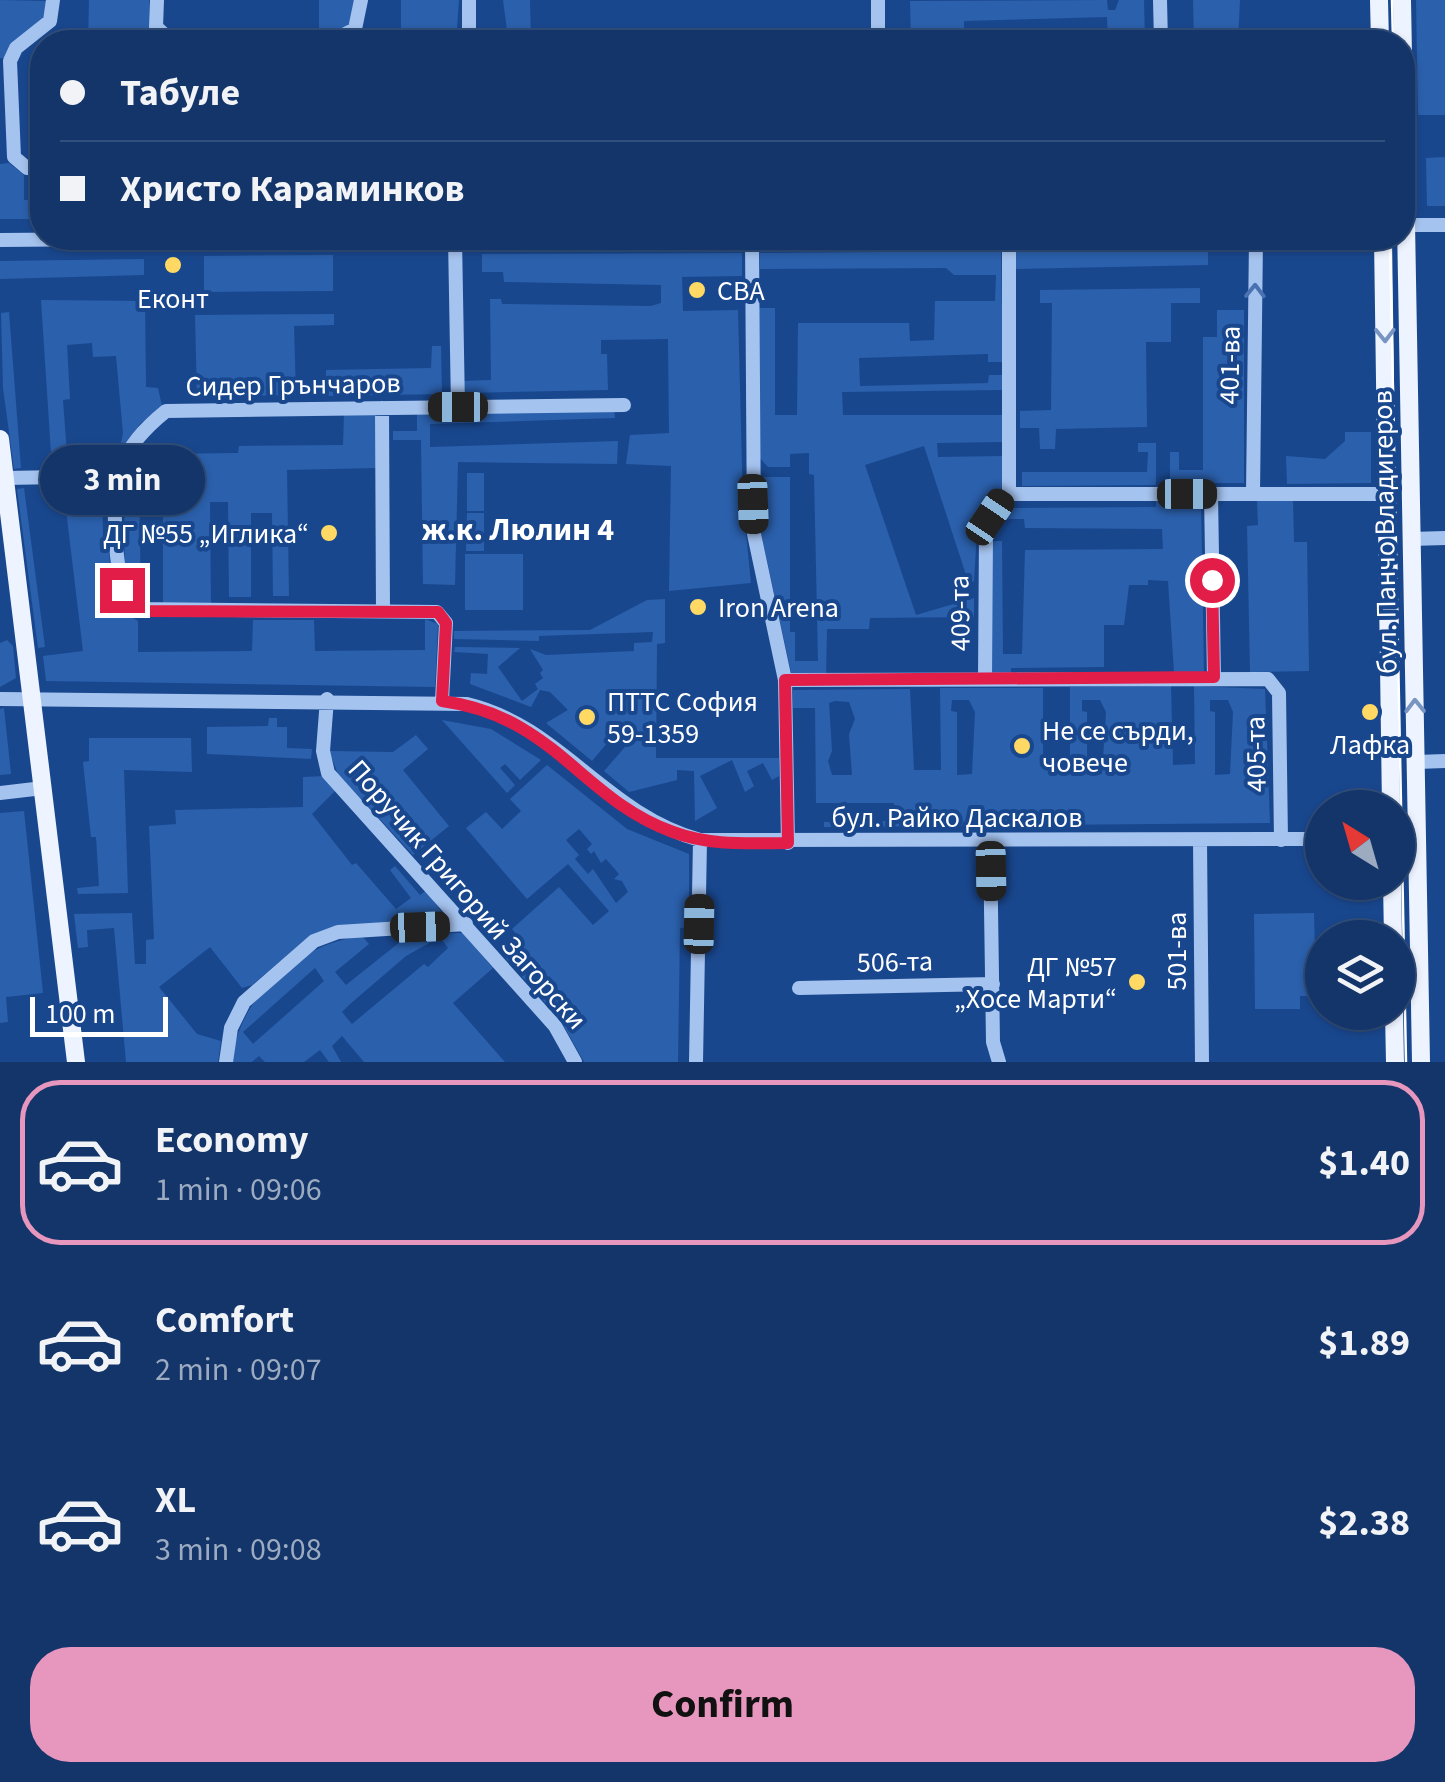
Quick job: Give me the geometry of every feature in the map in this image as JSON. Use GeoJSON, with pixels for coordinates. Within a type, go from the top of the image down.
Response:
{"type":"FeatureCollection","features":[{"type":"Feature","properties":{"kind":"main road"},"geometry":{"type":"LineString","coordinates":[[1379,0],[1380,30]]}},
{"type":"Feature","properties":{"kind":"main road","name":"бул. Панчо Владигеров"},"geometry":{"type":"LineString","coordinates":[[1402,0],[1402,30]]}},
{"type":"Feature","properties":{"kind":"main road","name":"бул. Панчо Владигеров"},"geometry":{"type":"LineString","coordinates":[[1383,250],[1391,790]]}},
{"type":"Feature","properties":{"kind":"main road","name":"бул. Панчо Владигеров"},"geometry":{"type":"LineString","coordinates":[[1405,250],[1417,762],[1413,790]]}},
{"type":"Feature","properties":{"kind":"main road"},"geometry":{"type":"LineString","coordinates":[[0,439],[76,1062]]}},
{"type":"Feature","properties":{"kind":"main road","name":"бул. Панчо Владигеров"},"geometry":{"type":"LineString","coordinates":[[1411,900],[1421,1062]]}},
{"type":"Feature","properties":{"kind":"main road"},"geometry":{"type":"LineString","coordinates":[[1394,1030],[1395,1062]]}},
{"type":"Feature","properties":{"kind":"street"},"geometry":{"type":"LineString","coordinates":[[39,30],[50,21],[53,0]]}},
{"type":"Feature","properties":{"kind":"street"},"geometry":{"type":"LineString","coordinates":[[156,0],[158,30]]}},
{"type":"Feature","properties":{"kind":"street"},"geometry":{"type":"LineString","coordinates":[[352,30],[359,23],[360,0]]}},
{"type":"Feature","properties":{"kind":"street"},"geometry":{"type":"LineString","coordinates":[[469,0],[469,30]]}},
{"type":"Feature","properties":{"kind":"street"},"geometry":{"type":"LineString","coordinates":[[878,0],[878,30]]}},
{"type":"Feature","properties":{"kind":"street"},"geometry":{"type":"LineString","coordinates":[[1160,0],[1160,30]]}},
{"type":"Feature","properties":{"kind":"street"},"geometry":{"type":"LineString","coordinates":[[30,37],[16,48],[10,61],[14,156],[30,168]]}},
{"type":"Feature","properties":{"kind":"street"},"geometry":{"type":"LineString","coordinates":[[1415,225],[1445,225]]}},
{"type":"Feature","properties":{"kind":"street"},"geometry":{"type":"LineString","coordinates":[[0,240],[30,240]]}},
{"type":"Feature","properties":{"kind":"street"},"geometry":{"type":"LineString","coordinates":[[455,250],[458,407]]}},
{"type":"Feature","properties":{"kind":"street"},"geometry":{"type":"LineString","coordinates":[[752,250],[754,534],[785,680],[788,843]]}},
{"type":"Feature","properties":{"kind":"street"},"geometry":{"type":"LineString","coordinates":[[1008,250],[1009,494],[1387,494]]}},
{"type":"Feature","properties":{"kind":"street","name":"401-ва"},"geometry":{"type":"LineString","coordinates":[[1253,494],[1256,250]]}},
{"type":"Feature","properties":{"kind":"street","name":"Сидер Грънчаров"},"geometry":{"type":"LineString","coordinates":[[117,476],[145,428],[166,412],[624,405]]}},
{"type":"Feature","properties":{"kind":"street"},"geometry":{"type":"LineString","coordinates":[[382,408],[383,611]]}},
{"type":"Feature","properties":{"kind":"street"},"geometry":{"type":"LineString","coordinates":[[5,478],[117,476],[118,573],[125,598],[134,609],[432,611],[444,619],[442,701]]}},
{"type":"Feature","properties":{"kind":"street","name":"409-та"},"geometry":{"type":"LineString","coordinates":[[985,679],[986,534],[990,517],[1009,494]]}},
{"type":"Feature","properties":{"kind":"street"},"geometry":{"type":"LineString","coordinates":[[785,680],[1214,677],[1210,494]]}},
{"type":"Feature","properties":{"kind":"street"},"geometry":{"type":"LineString","coordinates":[[1411,539],[1445,538]]}},
{"type":"Feature","properties":{"kind":"street","name":"405-та"},"geometry":{"type":"LineString","coordinates":[[1214,677],[1261,677],[1273,682],[1278,694],[1281,840]]}},
{"type":"Feature","properties":{"kind":"street","name":"бул. Райко Даскалов"},"geometry":{"type":"LineString","coordinates":[[0,699],[33,696],[442,701],[483,708],[521,724],[636,814],[700,840],[788,843],[1305,839]]}},
{"type":"Feature","properties":{"kind":"street","name":"Поручик Григорий Загорски"},"geometry":{"type":"LineString","coordinates":[[327,700],[322,751],[328,773],[555,1026],[575,1062]]}},
{"type":"Feature","properties":{"kind":"street"},"geometry":{"type":"LineString","coordinates":[[1417,762],[1445,761]]}},
{"type":"Feature","properties":{"kind":"street"},"geometry":{"type":"LineString","coordinates":[[0,793],[43,788]]}},
{"type":"Feature","properties":{"kind":"street"},"geometry":{"type":"LineString","coordinates":[[696,1062],[700,840]]}},
{"type":"Feature","properties":{"kind":"street","name":"501-ва"},"geometry":{"type":"LineString","coordinates":[[1200,840],[1202,1062]]}},
{"type":"Feature","properties":{"kind":"street"},"geometry":{"type":"LineString","coordinates":[[990,842],[993,1042],[999,1062]]}},
{"type":"Feature","properties":{"kind":"street"},"geometry":{"type":"LineString","coordinates":[[226,1062],[231,1028],[244,1002],[314,941],[338,932],[466,924]]}},
{"type":"Feature","properties":{"kind":"street","name":"506-та"},"geometry":{"type":"LineString","coordinates":[[799,988],[992,984]]}},
{"type":"Feature","properties":{"kind":"shaded area"},"geometry":{"type":"Polygon","coordinates":[[[0,0],[46,1],[47,19],[36,30],[30,30],[30,36],[7,58],[0,58],[0,0]]]}},
{"type":"Feature","properties":{"kind":"shaded area"},"geometry":{"type":"Polygon","coordinates":[[[89,0],[149,0],[150,30],[88,30],[89,0]]]}},
{"type":"Feature","properties":{"kind":"shaded area"},"geometry":{"type":"Polygon","coordinates":[[[319,0],[355,0],[354,21],[345,30],[319,30],[319,0]]]}},
{"type":"Feature","properties":{"kind":"shaded area"},"geometry":{"type":"Polygon","coordinates":[[[401,0],[459,0],[457,30],[401,30],[401,0]]]}},
{"type":"Feature","properties":{"kind":"shaded area"},"geometry":{"type":"Polygon","coordinates":[[[503,0],[530,0],[531,30],[507,30],[503,0]]]}},
{"type":"Feature","properties":{"kind":"shaded area"},"geometry":{"type":"Polygon","coordinates":[[[1107,0],[1108,10],[1115,10],[1119,0],[1144,0],[1145,30],[1108,30],[1107,17],[964,21],[964,30],[911,30],[910,1],[1107,0]]]}},
{"type":"Feature","properties":{"kind":"shaded area"},"geometry":{"type":"Polygon","coordinates":[[[1193,0],[1240,0],[1239,30],[1194,30],[1193,0]]]}},
{"type":"Feature","properties":{"kind":"shaded area"},"geometry":{"type":"Polygon","coordinates":[[[1416,0],[1445,0],[1445,115],[1418,115],[1416,0]]]}},
{"type":"Feature","properties":{"kind":"shaded area"},"geometry":{"type":"Polygon","coordinates":[[[1445,157],[1445,206],[1427,206],[1426,158],[1445,157]]]}},
{"type":"Feature","properties":{"kind":"shaded area"},"geometry":{"type":"Polygon","coordinates":[[[9,163],[24,175],[24,200],[29,200],[30,219],[0,219],[0,164],[9,163]]]}},
{"type":"Feature","properties":{"kind":"shaded area"},"geometry":{"type":"Polygon","coordinates":[[[1208,250],[1208,265],[1016,269],[1016,251],[1208,250]]]}},
{"type":"Feature","properties":{"kind":"shaded area"},"geometry":{"type":"Polygon","coordinates":[[[1001,251],[1003,362],[988,362],[988,354],[859,358],[860,386],[988,383],[989,375],[1002,375],[1003,390],[842,392],[843,415],[1003,415],[1003,442],[937,443],[938,457],[1003,456],[1003,487],[982,513],[974,581],[969,584],[924,446],[865,465],[916,615],[974,598],[974,617],[870,618],[869,629],[827,629],[826,677],[792,677],[761,532],[761,477],[790,477],[790,632],[795,632],[795,661],[818,661],[814,475],[809,474],[809,453],[790,454],[790,467],[768,467],[758,456],[757,308],[775,308],[775,415],[797,415],[798,323],[909,323],[910,341],[934,340],[935,301],[995,301],[996,275],[954,275],[946,268],[760,269],[760,253],[1001,251]]]}},
{"type":"Feature","properties":{"kind":"shaded area"},"geometry":{"type":"Polygon","coordinates":[[[742,253],[742,276],[682,277],[683,311],[738,310],[743,505],[751,583],[669,591],[671,466],[626,464],[630,435],[669,433],[668,339],[601,340],[601,354],[607,354],[608,390],[462,393],[462,381],[491,380],[490,299],[501,299],[502,304],[651,306],[661,303],[661,285],[504,282],[503,272],[482,272],[482,254],[742,253]]]}},
{"type":"Feature","properties":{"kind":"shaded area"},"geometry":{"type":"Polygon","coordinates":[[[333,255],[333,291],[204,292],[204,256],[333,255]]]}},
{"type":"Feature","properties":{"kind":"shaded area"},"geometry":{"type":"Polygon","coordinates":[[[144,259],[144,275],[0,279],[0,261],[144,259]]]}},
{"type":"Feature","properties":{"kind":"shaded area"},"geometry":{"type":"Polygon","coordinates":[[[1200,288],[1200,303],[1171,303],[1171,342],[1146,342],[1147,427],[1056,429],[1055,449],[1040,449],[1039,428],[1020,428],[1020,411],[1051,410],[1052,303],[1040,303],[1040,290],[1200,288]]]}},
{"type":"Feature","properties":{"kind":"shaded area"},"geometry":{"type":"Polygon","coordinates":[[[41,300],[145,301],[146,387],[158,388],[162,406],[140,424],[117,459],[100,460],[99,445],[121,443],[123,433],[116,356],[93,357],[92,343],[67,345],[70,399],[63,400],[68,468],[52,469],[41,300]]]}},
{"type":"Feature","properties":{"kind":"shaded area"},"geometry":{"type":"Polygon","coordinates":[[[1217,310],[1244,310],[1244,483],[1170,483],[1170,452],[1179,452],[1179,470],[1203,470],[1203,337],[1217,337],[1217,310]]]}},
{"type":"Feature","properties":{"kind":"shaded area"},"geometry":{"type":"Polygon","coordinates":[[[9,312],[21,468],[14,469],[3,388],[1,313],[9,312]]]}},
{"type":"Feature","properties":{"kind":"shaded area"},"geometry":{"type":"Polygon","coordinates":[[[334,314],[334,325],[294,326],[296,395],[197,397],[195,315],[334,314]]]}},
{"type":"Feature","properties":{"kind":"shaded area"},"geometry":{"type":"Polygon","coordinates":[[[432,346],[441,346],[442,394],[326,396],[326,370],[431,368],[432,346]]]}},
{"type":"Feature","properties":{"kind":"shaded area"},"geometry":{"type":"Polygon","coordinates":[[[614,410],[615,418],[430,424],[430,447],[618,441],[617,464],[458,462],[455,585],[423,584],[421,440],[393,440],[393,431],[417,431],[417,413],[614,410]]]}},
{"type":"Feature","properties":{"kind":"shaded area"},"geometry":{"type":"Polygon","coordinates":[[[376,413],[377,468],[287,470],[289,596],[273,596],[272,513],[251,513],[251,597],[229,597],[228,502],[210,502],[211,606],[163,606],[163,472],[139,473],[141,606],[125,591],[124,473],[134,462],[153,462],[153,454],[238,453],[239,446],[343,445],[344,414],[376,413]]]}},
{"type":"Feature","properties":{"kind":"shaded area"},"geometry":{"type":"Polygon","coordinates":[[[1345,432],[1371,432],[1371,483],[1287,484],[1286,456],[1325,459],[1345,441],[1345,432]]]}},
{"type":"Feature","properties":{"kind":"shaded area"},"geometry":{"type":"Polygon","coordinates":[[[1138,443],[1156,443],[1156,485],[1022,486],[1022,472],[1147,472],[1148,452],[1138,452],[1138,443]]]}},
{"type":"Feature","properties":{"kind":"shaded area"},"geometry":{"type":"Polygon","coordinates":[[[467,473],[484,473],[484,511],[467,511],[467,473]]]}},
{"type":"Feature","properties":{"kind":"shaded area"},"geometry":{"type":"Polygon","coordinates":[[[63,485],[102,485],[103,536],[108,536],[112,593],[121,611],[138,621],[138,652],[252,651],[253,620],[314,620],[315,651],[425,650],[425,619],[438,624],[435,687],[46,681],[43,656],[83,651],[63,485]]]}},
{"type":"Feature","properties":{"kind":"shaded area"},"geometry":{"type":"Polygon","coordinates":[[[24,488],[45,647],[38,648],[17,489],[24,488]]]}},
{"type":"Feature","properties":{"kind":"shaded area"},"geometry":{"type":"Polygon","coordinates":[[[1156,500],[1201,500],[1204,672],[1174,672],[1168,581],[1148,580],[1148,585],[1129,585],[1124,625],[1104,625],[1104,667],[1011,668],[1011,676],[991,677],[991,541],[1002,541],[1003,654],[1022,654],[1025,550],[1163,549],[1162,529],[1025,528],[1024,519],[1007,519],[1007,508],[1156,507],[1156,500]]]}},
{"type":"Feature","properties":{"kind":"shaded area"},"geometry":{"type":"Polygon","coordinates":[[[1257,500],[1293,500],[1294,542],[1307,542],[1309,671],[1250,672],[1247,526],[1258,525],[1257,500]]]}},
{"type":"Feature","properties":{"kind":"shaded area"},"geometry":{"type":"Polygon","coordinates":[[[467,513],[484,513],[484,551],[466,551],[467,513]]]}},
{"type":"Feature","properties":{"kind":"shaded area"},"geometry":{"type":"Polygon","coordinates":[[[465,554],[523,554],[523,610],[465,610],[465,554]]]}},
{"type":"Feature","properties":{"kind":"shaded area"},"geometry":{"type":"Polygon","coordinates":[[[665,599],[665,643],[657,644],[656,758],[779,758],[779,776],[772,780],[763,763],[747,771],[754,786],[745,792],[732,760],[700,776],[717,808],[695,821],[694,771],[677,770],[677,780],[629,792],[604,771],[625,747],[613,736],[592,761],[546,723],[568,710],[550,692],[540,690],[531,707],[470,684],[471,673],[487,674],[488,654],[454,652],[455,647],[520,648],[498,667],[522,701],[538,689],[535,684],[543,678],[543,670],[530,649],[546,655],[634,651],[634,643],[652,642],[653,632],[539,636],[539,641],[454,639],[454,631],[590,630],[647,600],[665,599]]]}},
{"type":"Feature","properties":{"kind":"shaded area"},"geometry":{"type":"Polygon","coordinates":[[[7,640],[13,646],[16,678],[0,687],[0,643],[7,640]]]}},
{"type":"Feature","properties":{"kind":"shaded area"},"geometry":{"type":"Polygon","coordinates":[[[1171,686],[1173,765],[1195,764],[1194,686],[1265,689],[1270,823],[824,827],[824,822],[893,821],[894,803],[816,803],[815,708],[793,708],[793,690],[910,689],[914,770],[941,770],[940,688],[1043,688],[1043,766],[1070,767],[1070,687],[1171,686]],[[952,700],[951,711],[957,712],[957,775],[972,774],[975,712],[969,700],[952,700]],[[1082,700],[1082,711],[1087,712],[1087,775],[1102,774],[1106,712],[1100,700],[1082,700]],[[1210,700],[1210,711],[1215,712],[1215,775],[1230,774],[1233,712],[1228,700],[1210,700]],[[849,702],[829,703],[832,751],[828,761],[832,775],[852,775],[849,734],[855,719],[849,702]]]}},
{"type":"Feature","properties":{"kind":"shaded area"},"geometry":{"type":"Polygon","coordinates":[[[4,708],[11,774],[0,775],[0,709],[4,708]]]}},
{"type":"Feature","properties":{"kind":"shaded area"},"geometry":{"type":"Polygon","coordinates":[[[269,718],[277,718],[277,727],[287,727],[287,748],[312,749],[311,759],[207,754],[207,727],[268,726],[269,718]]]}},
{"type":"Feature","properties":{"kind":"shaded area"},"geometry":{"type":"Polygon","coordinates":[[[442,720],[491,729],[541,760],[520,780],[505,764],[500,768],[515,785],[507,793],[442,720]]]}},
{"type":"Feature","properties":{"kind":"shaded area"},"geometry":{"type":"Polygon","coordinates":[[[416,735],[428,749],[403,770],[449,826],[413,855],[338,774],[329,751],[393,752],[416,735]]]}},
{"type":"Feature","properties":{"kind":"shaded area"},"geometry":{"type":"Polygon","coordinates":[[[89,738],[191,738],[192,772],[124,770],[128,893],[78,894],[77,888],[99,886],[96,837],[91,837],[83,762],[89,761],[89,738]]]}},
{"type":"Feature","properties":{"kind":"shaded area"},"geometry":{"type":"Polygon","coordinates":[[[547,765],[627,829],[689,854],[689,927],[680,928],[678,1062],[584,1062],[561,1021],[504,956],[521,940],[512,929],[559,887],[593,925],[609,911],[568,864],[527,899],[466,828],[486,812],[502,829],[521,811],[510,799],[547,765]],[[579,829],[566,840],[579,855],[575,859],[588,874],[593,869],[616,903],[628,892],[622,881],[614,879],[619,874],[606,859],[601,863],[594,851],[591,854],[587,849],[592,844],[579,829]]]}},
{"type":"Feature","properties":{"kind":"shaded area"},"geometry":{"type":"Polygon","coordinates":[[[326,776],[337,789],[312,814],[352,865],[356,863],[396,909],[411,898],[390,870],[395,866],[420,895],[427,890],[446,919],[304,941],[252,985],[242,988],[210,947],[159,987],[197,1034],[221,1041],[218,1062],[126,1062],[114,928],[87,930],[88,947],[78,948],[74,914],[132,913],[135,964],[146,964],[146,940],[154,939],[149,826],[176,824],[175,810],[303,807],[303,777],[326,776]]]}},
{"type":"Feature","properties":{"kind":"shaded area"},"geometry":{"type":"Polygon","coordinates":[[[24,811],[43,993],[6,997],[8,1022],[0,1023],[0,813],[24,811]]]}},
{"type":"Feature","properties":{"kind":"shaded area"},"geometry":{"type":"Polygon","coordinates":[[[1314,913],[1314,920],[1305,920],[1305,996],[1300,996],[1300,1009],[1255,1009],[1254,914],[1314,913]]]}},
{"type":"Feature","properties":{"kind":"shaded area"},"geometry":{"type":"Polygon","coordinates":[[[463,933],[493,968],[453,1003],[505,1062],[364,1062],[342,1036],[332,1046],[341,1062],[329,1062],[320,1050],[304,1062],[265,1062],[259,1056],[252,1062],[232,1062],[246,1016],[275,978],[294,962],[338,941],[362,936],[369,944],[335,972],[346,985],[410,934],[463,933]],[[440,937],[406,956],[349,1005],[342,1012],[352,1024],[448,948],[440,937]],[[315,968],[243,1032],[253,1044],[324,981],[315,968]]]}},
{"type":"Feature","properties":{"kind":"tram line"},"geometry":{"type":"LineString","coordinates":[[1392,0],[1393,30]]}},
{"type":"Feature","properties":{"kind":"tram line"},"geometry":{"type":"LineString","coordinates":[[1390,250],[1406,1062]]}},
{"type":"Feature","properties":{"kind":"place","name":"Еконт"},"geometry":{"type":"Point","coordinates":[173,265]}},
{"type":"Feature","properties":{"kind":"place","name":"CBA"},"geometry":{"type":"Point","coordinates":[697,290]}},
{"type":"Feature","properties":{"kind":"place","name":"ДГ №55 „Иглика“"},"geometry":{"type":"Point","coordinates":[329,533]}},
{"type":"Feature","properties":{"kind":"place","name":"Iron Arena"},"geometry":{"type":"Point","coordinates":[698,607]}},
{"type":"Feature","properties":{"kind":"place","name":"Лафка"},"geometry":{"type":"Point","coordinates":[1370,712]}},
{"type":"Feature","properties":{"kind":"place","name":"ПТТС София 59-1359"},"geometry":{"type":"Point","coordinates":[587,717]}},
{"type":"Feature","properties":{"kind":"place","name":"Не се сърди, човече"},"geometry":{"type":"Point","coordinates":[1022,746]}},
{"type":"Feature","properties":{"kind":"place","name":"ДГ №57 „Хосе Марти“"},"geometry":{"type":"Point","coordinates":[1137,982]}},
{"type":"Feature","properties":{"kind":"district","name":"ж.к. Люлин 4"},"geometry":{"type":"Point","coordinates":[518,529]}},
{"type":"Feature","properties":{"kind":"route"},"geometry":{"type":"LineString","coordinates":[[122,590],[128,604],[140,611],[438,612],[446,623],[442,701],[483,708],[521,724],[620,803],[674,833],[729,843],[788,843],[785,680],[1214,677],[1212,580]]}}]}
